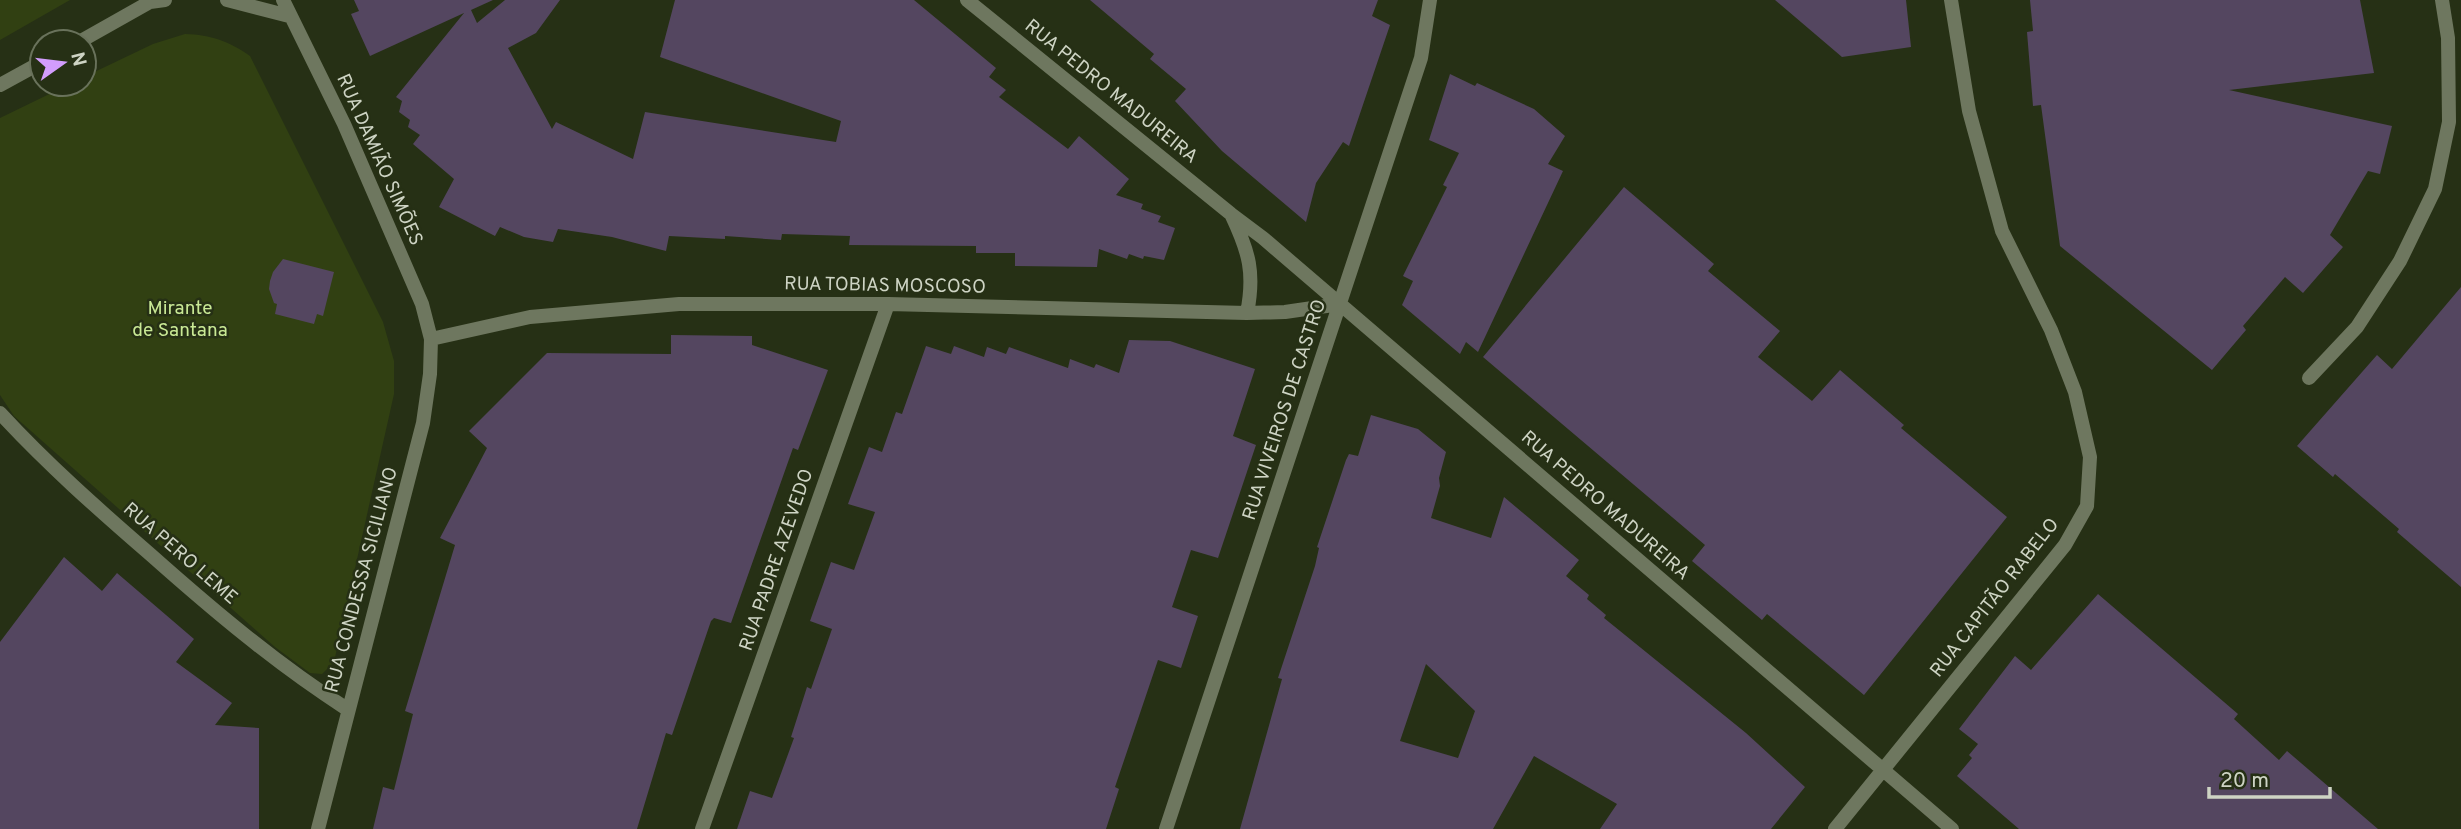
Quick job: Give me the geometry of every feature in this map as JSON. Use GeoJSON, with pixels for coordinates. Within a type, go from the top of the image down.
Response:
{"type":"FeatureCollection","features":[{"type":"Feature","properties":{"kind":"street"},"geometry":{"type":"LineString","coordinates":[[98,31],[150,2],[165,0]]}},
{"type":"Feature","properties":{"kind":"street"},"geometry":{"type":"LineString","coordinates":[[227,0],[289,16]]}},
{"type":"Feature","properties":{"kind":"street","name":"RUA DAMIÃO SIMÕES"},"geometry":{"type":"LineString","coordinates":[[283,0],[344,124],[422,304],[431,340]]}},
{"type":"Feature","properties":{"kind":"street","name":"RUA PEDRO MADUREIRA"},"geometry":{"type":"LineString","coordinates":[[967,0],[1263,238],[1952,829]]}},
{"type":"Feature","properties":{"kind":"street","name":"RUA VIVEIROS DE CASTRO"},"geometry":{"type":"LineString","coordinates":[[1166,829],[1421,58],[1430,0]]}},
{"type":"Feature","properties":{"kind":"street","name":"RUA CAPITÃO RABELO"},"geometry":{"type":"LineString","coordinates":[[1835,829],[2065,545],[2087,506],[2090,457],[2075,392],[2051,330],[2002,231],[1969,111],[1951,0]]}},
{"type":"Feature","properties":{"kind":"street"},"geometry":{"type":"LineString","coordinates":[[2309,378],[2357,327],[2400,261],[2435,190],[2449,122],[2448,38],[2442,0]]}},
{"type":"Feature","properties":{"kind":"street"},"geometry":{"type":"LineString","coordinates":[[0,85],[28,70]]}},
{"type":"Feature","properties":{"kind":"street","name":"RUA PEDRO MADUREIRA"},"geometry":{"type":"LineString","coordinates":[[1231,214],[1249,261],[1252,287],[1247,313]]}},
{"type":"Feature","properties":{"kind":"street","name":"RUA TOBIAS MOSCOSO"},"geometry":{"type":"LineString","coordinates":[[431,340],[530,317],[680,304],[888,304],[1247,313],[1285,312],[1340,304]]}},
{"type":"Feature","properties":{"kind":"street","name":"RUA PADRE AZEVEDO"},"geometry":{"type":"LineString","coordinates":[[702,829],[888,304]]}},
{"type":"Feature","properties":{"kind":"street","name":"RUA CONDESSA SICILIANO"},"geometry":{"type":"LineString","coordinates":[[318,829],[423,423],[430,374],[431,340]]}},
{"type":"Feature","properties":{"kind":"street","name":"RUA PERO LEME"},"geometry":{"type":"LineString","coordinates":[[0,413],[121,529],[216,613],[272,658],[347,709]]}},
{"type":"Feature","properties":{"kind":"green space"},"geometry":{"type":"Polygon","coordinates":[[[0,0],[70,0],[0,40],[0,0]]]}},
{"type":"Feature","properties":{"kind":"green space","name":"Mirante de Santana"},"geometry":{"type":"Polygon","coordinates":[[[185,34],[203,36],[235,46],[250,56],[383,322],[394,361],[394,394],[334,662],[322,674],[310,673],[275,647],[14,416],[0,395],[0,118],[41,98],[98,98],[98,70],[153,44],[185,34]]]}},
{"type":"Feature","properties":{"kind":"building"},"geometry":{"type":"Polygon","coordinates":[[[354,0],[493,0],[471,10],[477,23],[505,0],[560,0],[536,33],[508,48],[552,129],[556,122],[633,159],[645,112],[836,142],[841,121],[660,57],[675,0],[914,0],[996,68],[989,77],[1006,90],[999,97],[1068,149],[1079,136],[1129,179],[1116,195],[1143,204],[1141,209],[1161,216],[1158,222],[1175,228],[1164,260],[1144,256],[1143,259],[1129,254],[1127,259],[1099,249],[1097,267],[1015,266],[1015,253],[976,253],[976,246],[849,245],[850,236],[782,234],[781,240],[669,236],[666,251],[612,237],[558,229],[553,242],[524,237],[500,227],[495,236],[439,207],[454,179],[413,144],[420,135],[408,127],[410,120],[399,112],[402,101],[396,97],[464,13],[370,56],[351,14],[359,11],[354,0]]]}},
{"type":"Feature","properties":{"kind":"building"},"geometry":{"type":"Polygon","coordinates":[[[1090,0],[1378,0],[1372,16],[1390,25],[1349,146],[1343,142],[1316,183],[1306,222],[1222,151],[1175,101],[1186,89],[1150,59],[1154,54],[1090,0]]]}},
{"type":"Feature","properties":{"kind":"building"},"geometry":{"type":"Polygon","coordinates":[[[1775,0],[1906,0],[1911,47],[1842,57],[1775,0]]]}},
{"type":"Feature","properties":{"kind":"building"},"geometry":{"type":"Polygon","coordinates":[[[2030,0],[2360,0],[2374,73],[2229,90],[2392,126],[2380,174],[2368,171],[2330,235],[2343,247],[2303,293],[2285,277],[2243,326],[2246,330],[2212,370],[2060,246],[2041,105],[2033,106],[2027,32],[2033,31],[2030,0]]]}},
{"type":"Feature","properties":{"kind":"building"},"geometry":{"type":"Polygon","coordinates":[[[1450,74],[1534,109],[1565,136],[1548,164],[1563,171],[1478,352],[1466,342],[1460,354],[1402,305],[1413,281],[1403,276],[1447,187],[1443,185],[1459,153],[1429,140],[1450,74]]]}},
{"type":"Feature","properties":{"kind":"building"},"geometry":{"type":"Polygon","coordinates":[[[1624,187],[1714,264],[1708,271],[1780,331],[1758,357],[1812,401],[1840,370],[1904,425],[1901,428],[2007,517],[1864,695],[1767,614],[1762,620],[1692,561],[1705,545],[1483,357],[1624,187]]]}},
{"type":"Feature","properties":{"kind":"building"},"geometry":{"type":"Polygon","coordinates":[[[283,259],[334,272],[323,316],[317,314],[314,324],[275,314],[277,304],[274,303],[269,289],[270,281],[283,259]]]}},
{"type":"Feature","properties":{"kind":"building"},"geometry":{"type":"Polygon","coordinates":[[[2461,287],[2461,587],[2397,532],[2399,529],[2335,474],[2333,477],[2297,446],[2377,355],[2392,369],[2461,287]]]}},
{"type":"Feature","properties":{"kind":"building"},"geometry":{"type":"Polygon","coordinates":[[[671,335],[752,336],[752,345],[828,370],[798,450],[793,448],[731,623],[714,618],[711,621],[672,735],[666,733],[637,829],[373,829],[383,787],[394,790],[413,714],[405,711],[455,545],[440,538],[487,448],[469,431],[547,353],[671,354],[671,335]]]}},
{"type":"Feature","properties":{"kind":"building"},"geometry":{"type":"Polygon","coordinates":[[[1129,340],[1170,341],[1255,369],[1233,436],[1256,445],[1218,558],[1191,550],[1172,607],[1198,616],[1181,668],[1158,660],[1115,787],[1119,789],[1106,829],[737,829],[750,791],[772,798],[794,738],[791,737],[807,687],[811,689],[832,629],[810,621],[831,562],[854,570],[875,512],[848,504],[869,447],[882,452],[896,412],[902,414],[926,346],[951,354],[954,346],[984,357],[987,347],[1006,354],[1009,347],[1068,368],[1070,359],[1094,368],[1096,364],[1119,373],[1129,340]]]}},
{"type":"Feature","properties":{"kind":"building"},"geometry":{"type":"Polygon","coordinates":[[[1371,415],[1418,429],[1446,452],[1431,518],[1491,538],[1504,497],[1579,560],[1566,576],[1589,595],[1587,599],[1606,615],[1604,618],[1746,733],[1805,787],[1771,829],[1600,829],[1617,804],[1534,756],[1493,829],[1240,829],[1282,679],[1278,678],[1315,566],[1317,547],[1346,460],[1349,454],[1358,456],[1371,415]],[[1426,664],[1400,741],[1458,758],[1475,711],[1426,664]]]}},
{"type":"Feature","properties":{"kind":"building"},"geometry":{"type":"Polygon","coordinates":[[[64,557],[102,591],[117,573],[194,639],[176,662],[232,703],[215,725],[259,728],[259,829],[0,829],[0,642],[64,557]]]}},
{"type":"Feature","properties":{"kind":"building"},"geometry":{"type":"Polygon","coordinates":[[[2098,594],[2238,714],[2234,719],[2279,760],[2287,751],[2378,829],[2019,829],[1957,776],[1972,758],[1969,755],[1978,744],[1959,729],[2015,656],[2031,670],[2098,594]]]}}]}
